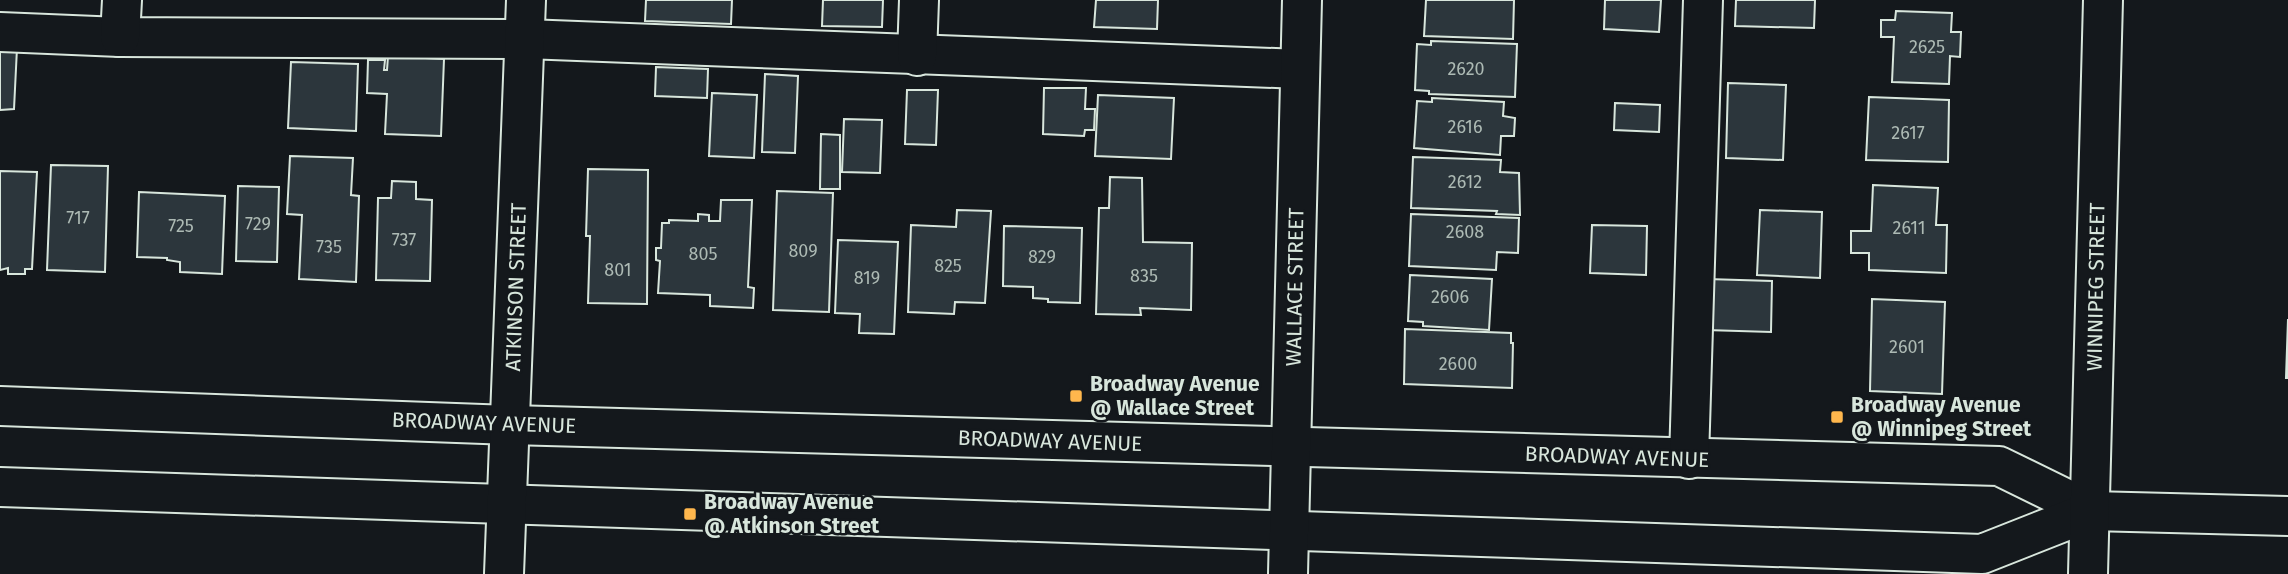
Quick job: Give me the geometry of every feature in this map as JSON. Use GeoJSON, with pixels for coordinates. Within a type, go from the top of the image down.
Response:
{"type":"FeatureCollection","features":[{"type":"Feature","properties":{"kind":"street"},"geometry":{"type":"LineString","coordinates":[[120,37],[122,0]]}},
{"type":"Feature","properties":{"kind":"street","name":"ATKINSON STREET"},"geometry":{"type":"LineString","coordinates":[[504,574],[526,0]]}},
{"type":"Feature","properties":{"kind":"street"},"geometry":{"type":"LineString","coordinates":[[917,56],[919,0]]}},
{"type":"Feature","properties":{"kind":"street","name":"WALLACE STREET"},"geometry":{"type":"LineString","coordinates":[[1288,574],[1302,0]]}},
{"type":"Feature","properties":{"kind":"street"},"geometry":{"type":"LineString","coordinates":[[1689,459],[1703,0]]}},
{"type":"Feature","properties":{"kind":"street","name":"WINNIPEG STREET"},"geometry":{"type":"LineString","coordinates":[[2088,574],[2103,0]]}},
{"type":"Feature","properties":{"kind":"street"},"geometry":{"type":"LineString","coordinates":[[0,32],[120,37],[526,39],[1300,69]]}},
{"type":"Feature","properties":{"kind":"street","name":"BROADWAY AVENUE"},"geometry":{"type":"LineString","coordinates":[[0,406],[511,425],[1999,466],[2091,511]]}},
{"type":"Feature","properties":{"kind":"street","name":"BROADWAY AVENUE"},"geometry":{"type":"LineString","coordinates":[[0,487],[1290,529],[1687,559],[1982,554],[2091,511],[2288,516]]}},
{"type":"Feature","properties":{"kind":"building"},"geometry":{"type":"Polygon","coordinates":[[[646,0],[732,0],[731,24],[645,21],[646,0]]]}},
{"type":"Feature","properties":{"kind":"building"},"geometry":{"type":"Polygon","coordinates":[[[823,0],[883,0],[882,27],[822,26],[823,0]]]}},
{"type":"Feature","properties":{"kind":"building"},"geometry":{"type":"Polygon","coordinates":[[[1096,0],[1158,0],[1157,29],[1094,27],[1096,0]]]}},
{"type":"Feature","properties":{"kind":"building"},"geometry":{"type":"Polygon","coordinates":[[[1426,0],[1514,0],[1513,39],[1424,36],[1426,0]]]}},
{"type":"Feature","properties":{"kind":"building"},"geometry":{"type":"Polygon","coordinates":[[[1605,0],[1661,0],[1659,32],[1604,29],[1605,0]]]}},
{"type":"Feature","properties":{"kind":"building"},"geometry":{"type":"Polygon","coordinates":[[[1736,0],[1815,0],[1814,28],[1735,26],[1736,0]]]}},
{"type":"Feature","properties":{"kind":"building"},"geometry":{"type":"Polygon","coordinates":[[[1896,11],[1952,13],[1951,32],[1961,32],[1960,57],[1950,56],[1949,84],[1892,82],[1894,37],[1881,37],[1881,20],[1895,20],[1896,11]]]}},
{"type":"Feature","properties":{"kind":"building"},"geometry":{"type":"Polygon","coordinates":[[[1431,41],[1517,44],[1515,97],[1429,94],[1429,91],[1415,90],[1417,44],[1431,45],[1431,41]]]}},
{"type":"Feature","properties":{"kind":"building"},"geometry":{"type":"Polygon","coordinates":[[[0,48],[17,48],[14,109],[0,110],[0,48]]]}},
{"type":"Feature","properties":{"kind":"building"},"geometry":{"type":"Polygon","coordinates":[[[388,56],[444,59],[441,136],[385,134],[387,94],[367,93],[368,60],[385,60],[384,70],[387,70],[388,56]]]}},
{"type":"Feature","properties":{"kind":"building"},"geometry":{"type":"Polygon","coordinates":[[[291,62],[358,64],[356,131],[288,128],[291,62]]]}},
{"type":"Feature","properties":{"kind":"building"},"geometry":{"type":"Polygon","coordinates":[[[656,67],[708,69],[707,98],[655,96],[656,67]]]}},
{"type":"Feature","properties":{"kind":"building"},"geometry":{"type":"Polygon","coordinates":[[[765,74],[798,76],[795,153],[762,152],[765,74]]]}},
{"type":"Feature","properties":{"kind":"building"},"geometry":{"type":"Polygon","coordinates":[[[1728,83],[1786,85],[1783,160],[1726,158],[1728,83]]]}},
{"type":"Feature","properties":{"kind":"building"},"geometry":{"type":"Polygon","coordinates":[[[1044,88],[1086,88],[1085,109],[1095,109],[1094,130],[1085,130],[1084,136],[1043,134],[1044,88]]]}},
{"type":"Feature","properties":{"kind":"building"},"geometry":{"type":"Polygon","coordinates":[[[907,90],[938,90],[936,145],[905,144],[907,90]]]}},
{"type":"Feature","properties":{"kind":"building"},"geometry":{"type":"Polygon","coordinates":[[[712,93],[757,95],[754,158],[709,156],[712,93]]]}},
{"type":"Feature","properties":{"kind":"building"},"geometry":{"type":"Polygon","coordinates":[[[1098,95],[1174,98],[1171,159],[1095,156],[1098,95]]]}},
{"type":"Feature","properties":{"kind":"building"},"geometry":{"type":"Polygon","coordinates":[[[1869,97],[1949,100],[1948,162],[1866,160],[1869,97]]]}},
{"type":"Feature","properties":{"kind":"building"},"geometry":{"type":"Polygon","coordinates":[[[1432,98],[1504,102],[1503,116],[1515,118],[1514,136],[1501,136],[1500,155],[1414,148],[1417,101],[1432,102],[1432,98]]]}},
{"type":"Feature","properties":{"kind":"building"},"geometry":{"type":"Polygon","coordinates":[[[1615,103],[1660,105],[1659,132],[1614,130],[1615,103]]]}},
{"type":"Feature","properties":{"kind":"building"},"geometry":{"type":"Polygon","coordinates":[[[844,119],[882,120],[880,173],[842,172],[844,119]]]}},
{"type":"Feature","properties":{"kind":"building"},"geometry":{"type":"Polygon","coordinates":[[[821,134],[840,135],[840,189],[820,189],[821,134]]]}},
{"type":"Feature","properties":{"kind":"building"},"geometry":{"type":"Polygon","coordinates":[[[290,156],[353,158],[351,195],[359,196],[356,282],[299,279],[302,215],[287,214],[290,156]]]}},
{"type":"Feature","properties":{"kind":"building"},"geometry":{"type":"Polygon","coordinates":[[[1413,157],[1501,160],[1500,172],[1519,173],[1520,215],[1496,214],[1497,211],[1411,208],[1413,157]]]}},
{"type":"Feature","properties":{"kind":"building"},"geometry":{"type":"Polygon","coordinates":[[[51,165],[108,166],[105,272],[47,270],[51,165]]]}},
{"type":"Feature","properties":{"kind":"building"},"geometry":{"type":"Polygon","coordinates":[[[588,169],[648,170],[647,304],[588,303],[588,169]]]}},
{"type":"Feature","properties":{"kind":"building"},"geometry":{"type":"Polygon","coordinates":[[[0,171],[37,172],[32,269],[25,269],[25,274],[8,274],[8,268],[0,270],[0,171]]]}},
{"type":"Feature","properties":{"kind":"building"},"geometry":{"type":"Polygon","coordinates":[[[1110,177],[1142,178],[1143,242],[1192,243],[1191,310],[1140,308],[1141,315],[1096,314],[1099,208],[1109,208],[1110,177]]]}},
{"type":"Feature","properties":{"kind":"building"},"geometry":{"type":"Polygon","coordinates":[[[392,181],[416,182],[416,199],[432,200],[430,281],[376,280],[378,198],[391,198],[392,181]]]}},
{"type":"Feature","properties":{"kind":"building"},"geometry":{"type":"Polygon","coordinates":[[[1873,185],[1938,188],[1936,225],[1947,225],[1946,273],[1869,270],[1869,253],[1851,253],[1851,231],[1871,231],[1873,185]]]}},
{"type":"Feature","properties":{"kind":"building"},"geometry":{"type":"Polygon","coordinates":[[[238,186],[279,187],[277,262],[236,261],[238,186]]]}},
{"type":"Feature","properties":{"kind":"building"},"geometry":{"type":"Polygon","coordinates":[[[777,191],[833,193],[829,312],[773,310],[777,191]]]}},
{"type":"Feature","properties":{"kind":"building"},"geometry":{"type":"Polygon","coordinates":[[[139,192],[225,196],[222,274],[180,272],[180,262],[167,258],[137,257],[139,192]]]}},
{"type":"Feature","properties":{"kind":"building"},"geometry":{"type":"Polygon","coordinates":[[[721,200],[752,200],[748,287],[754,288],[753,308],[710,306],[710,295],[658,293],[660,261],[656,260],[656,248],[661,248],[662,223],[669,223],[669,220],[698,221],[698,214],[709,215],[709,221],[720,221],[721,200]]]}},
{"type":"Feature","properties":{"kind":"building"},"geometry":{"type":"Polygon","coordinates":[[[957,210],[991,211],[985,303],[955,302],[954,314],[908,312],[911,225],[956,227],[957,210]]]}},
{"type":"Feature","properties":{"kind":"building"},"geometry":{"type":"Polygon","coordinates":[[[1760,210],[1822,212],[1820,278],[1757,275],[1760,210]]]}},
{"type":"Feature","properties":{"kind":"building"},"geometry":{"type":"Polygon","coordinates":[[[1411,214],[1519,218],[1518,253],[1497,252],[1496,270],[1409,266],[1411,214]]]}},
{"type":"Feature","properties":{"kind":"building"},"geometry":{"type":"Polygon","coordinates":[[[1592,225],[1647,226],[1646,275],[1590,273],[1592,225]]]}},
{"type":"Feature","properties":{"kind":"building"},"geometry":{"type":"Polygon","coordinates":[[[1004,226],[1082,228],[1080,303],[1048,302],[1048,299],[1033,298],[1033,287],[1003,286],[1004,226]]]}},
{"type":"Feature","properties":{"kind":"building"},"geometry":{"type":"Polygon","coordinates":[[[838,240],[898,242],[894,334],[859,333],[860,314],[835,313],[838,240]]]}},
{"type":"Feature","properties":{"kind":"building"},"geometry":{"type":"Polygon","coordinates":[[[1410,275],[1492,279],[1489,330],[1423,326],[1423,322],[1408,321],[1410,275]]]}},
{"type":"Feature","properties":{"kind":"building"},"geometry":{"type":"Polygon","coordinates":[[[1707,279],[1772,281],[1771,332],[1706,330],[1707,279]]]}},
{"type":"Feature","properties":{"kind":"building"},"geometry":{"type":"Polygon","coordinates":[[[1872,299],[1945,302],[1942,394],[1870,391],[1872,299]]]}},
{"type":"Feature","properties":{"kind":"building"},"geometry":{"type":"Polygon","coordinates":[[[2288,319],[2288,378],[2286,378],[2288,319]]]}},
{"type":"Feature","properties":{"kind":"building"},"geometry":{"type":"Polygon","coordinates":[[[1405,329],[1511,333],[1512,388],[1404,384],[1405,329]]]}},
{"type":"Feature","properties":{"kind":"place","name":"Broadway Avenue @ Wallace Street"},"geometry":{"type":"Point","coordinates":[1076,396]}},
{"type":"Feature","properties":{"kind":"place","name":"Broadway Avenue @ Winnipeg Street"},"geometry":{"type":"Point","coordinates":[1837,417]}},
{"type":"Feature","properties":{"kind":"place","name":"Broadway Avenue @ Atkinson Street"},"geometry":{"type":"Point","coordinates":[690,514]}}]}
